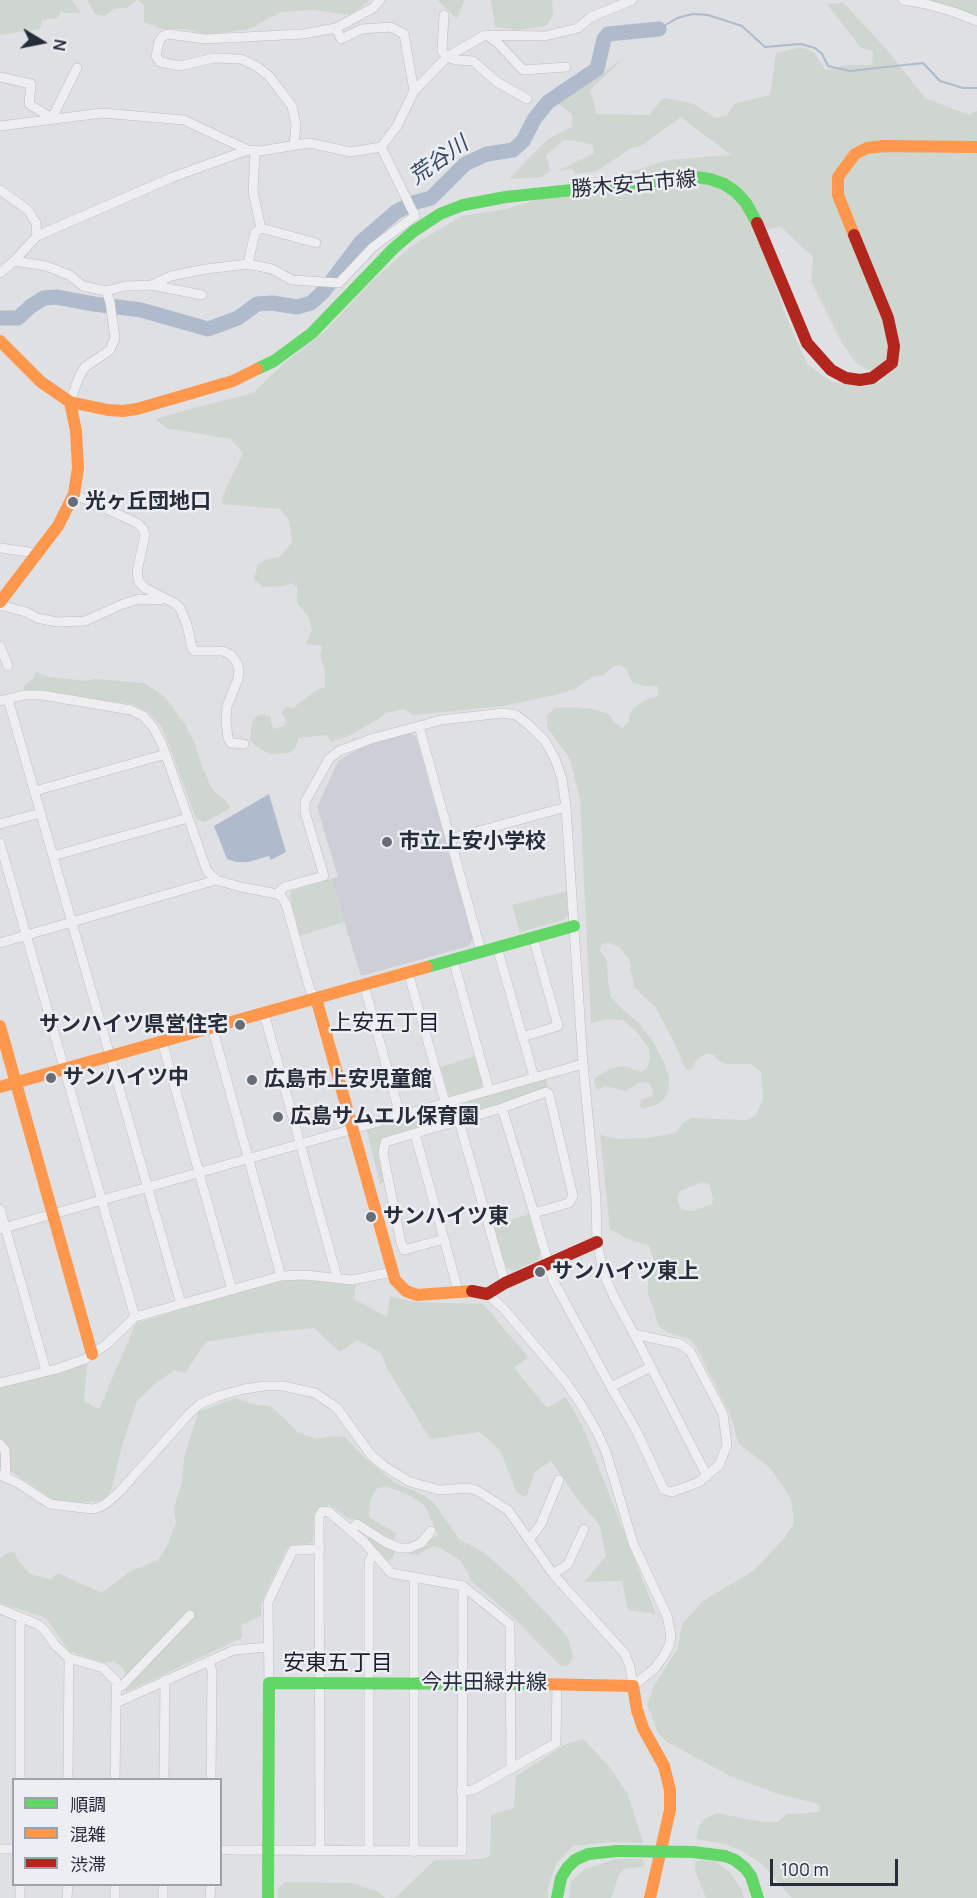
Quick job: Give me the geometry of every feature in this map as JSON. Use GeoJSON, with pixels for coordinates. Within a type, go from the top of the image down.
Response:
{"type":"FeatureCollection","features":[{"type":"Feature","properties":{"kind":"main road","name":"勝木安古市線"},"geometry":{"type":"LineString","coordinates":[[0,341],[41,382],[70,402],[108,410],[137,409],[233,381],[274,362],[312,333],[394,248],[440,214],[463,205],[506,197],[694,177],[724,184],[746,203],[756,220],[807,343],[818,357],[831,370],[846,378],[860,380],[872,378],[892,363],[894,346],[888,318],[838,195],[838,177],[855,154],[867,148],[883,146],[977,147]]}},
{"type":"Feature","properties":{"kind":"main road"},"geometry":{"type":"LineString","coordinates":[[2,601],[58,526],[74,494],[78,468],[76,431],[70,402]]}},
{"type":"Feature","properties":{"kind":"main road"},"geometry":{"type":"LineString","coordinates":[[0,1087],[574,926]]}},
{"type":"Feature","properties":{"kind":"main road"},"geometry":{"type":"LineString","coordinates":[[316,999],[392,1272],[395,1280],[406,1291],[417,1295],[458,1291],[487,1294],[505,1283],[597,1242]]}},
{"type":"Feature","properties":{"kind":"main road"},"geometry":{"type":"LineString","coordinates":[[0,1026],[93,1354]]}},
{"type":"Feature","properties":{"kind":"main road"},"geometry":{"type":"LineString","coordinates":[[268,1898],[269,1683]]}},
{"type":"Feature","properties":{"kind":"main road","name":"今井田緑井線"},"geometry":{"type":"LineString","coordinates":[[269,1683],[509,1683],[633,1686]]}},
{"type":"Feature","properties":{"kind":"main road"},"geometry":{"type":"LineString","coordinates":[[633,1686],[643,1728],[664,1766],[670,1790],[670,1810],[650,1898]]}},
{"type":"Feature","properties":{"kind":"main road"},"geometry":{"type":"LineString","coordinates":[[557,1898],[561,1878],[575,1860],[588,1854],[617,1851],[693,1852],[725,1856],[745,1868],[751,1876],[758,1898]]}},
{"type":"Feature","properties":{"kind":"street"},"geometry":{"type":"LineString","coordinates":[[294,145],[296,125],[292,106],[269,76],[256,66],[241,59],[214,58],[180,66],[160,62],[156,56],[159,42],[163,36],[168,34],[205,39],[303,34],[336,28],[373,8],[380,0]]}},
{"type":"Feature","properties":{"kind":"street"},"geometry":{"type":"LineString","coordinates":[[0,126],[102,113],[184,120],[251,150],[260,151],[309,142],[351,152],[381,147],[398,126],[414,91],[447,57],[486,35],[545,36],[578,27],[591,17],[632,0]]}},
{"type":"Feature","properties":{"kind":"street"},"geometry":{"type":"LineString","coordinates":[[903,0],[945,9],[977,21]]}},
{"type":"Feature","properties":{"kind":"street"},"geometry":{"type":"LineString","coordinates":[[444,15],[442,51],[447,57],[473,61],[497,82],[527,99]]}},
{"type":"Feature","properties":{"kind":"street"},"geometry":{"type":"LineString","coordinates":[[336,28],[341,39],[362,29],[391,27],[404,34],[414,91]]}},
{"type":"Feature","properties":{"kind":"street"},"geometry":{"type":"LineString","coordinates":[[486,35],[523,70],[566,67]]}},
{"type":"Feature","properties":{"kind":"street"},"geometry":{"type":"LineString","coordinates":[[52,118],[77,68]]}},
{"type":"Feature","properties":{"kind":"street"},"geometry":{"type":"LineString","coordinates":[[0,77],[32,84],[29,104],[52,118]]}},
{"type":"Feature","properties":{"kind":"street"},"geometry":{"type":"LineString","coordinates":[[152,285],[171,276],[248,264],[272,269],[292,280],[339,283],[373,247],[415,216],[381,147]]}},
{"type":"Feature","properties":{"kind":"street"},"geometry":{"type":"LineString","coordinates":[[251,150],[254,192],[261,228]]}},
{"type":"Feature","properties":{"kind":"street"},"geometry":{"type":"LineString","coordinates":[[0,273],[38,236],[173,177],[251,150]]}},
{"type":"Feature","properties":{"kind":"street"},"geometry":{"type":"LineString","coordinates":[[0,190],[28,210],[36,223],[38,236]]}},
{"type":"Feature","properties":{"kind":"street"},"geometry":{"type":"LineString","coordinates":[[248,264],[255,233],[261,228]]}},
{"type":"Feature","properties":{"kind":"street"},"geometry":{"type":"LineString","coordinates":[[261,228],[316,243]]}},
{"type":"Feature","properties":{"kind":"street"},"geometry":{"type":"LineString","coordinates":[[14,261],[46,266],[69,276],[83,286],[105,291],[126,286],[152,285],[202,295]]}},
{"type":"Feature","properties":{"kind":"street"},"geometry":{"type":"LineString","coordinates":[[70,402],[85,367],[110,350],[115,338],[110,302],[105,291]]}},
{"type":"Feature","properties":{"kind":"street"},"geometry":{"type":"LineString","coordinates":[[74,494],[137,523],[143,529],[145,535],[137,572],[139,582],[145,588],[180,608],[187,625],[192,648],[195,651],[223,651],[231,655],[237,663],[238,679],[227,706],[226,720],[228,738],[231,743],[244,744]]}},
{"type":"Feature","properties":{"kind":"street"},"geometry":{"type":"LineString","coordinates":[[0,548],[36,553]]}},
{"type":"Feature","properties":{"kind":"street"},"geometry":{"type":"LineString","coordinates":[[2,601],[37,618],[57,622],[85,621],[139,599],[160,600],[162,597]]}},
{"type":"Feature","properties":{"kind":"street"},"geometry":{"type":"LineString","coordinates":[[0,646],[8,666]]}},
{"type":"Feature","properties":{"kind":"street"},"geometry":{"type":"LineString","coordinates":[[180,1304],[35,791],[4,700],[24,695],[42,695],[131,710],[143,716],[153,727],[166,754],[207,871],[216,880],[277,894],[286,904],[310,990],[316,999]]}},
{"type":"Feature","properties":{"kind":"street"},"geometry":{"type":"LineString","coordinates":[[277,894],[284,887],[324,876],[305,812],[305,802],[328,759],[339,751],[441,720],[503,713],[516,715],[545,741],[555,759],[566,807],[583,1064],[597,1199],[597,1242],[604,1274],[707,1476]]}},
{"type":"Feature","properties":{"kind":"street"},"geometry":{"type":"LineString","coordinates":[[419,726],[481,951]]}},
{"type":"Feature","properties":{"kind":"street"},"geometry":{"type":"LineString","coordinates":[[35,791],[166,754]]}},
{"type":"Feature","properties":{"kind":"street"},"geometry":{"type":"LineString","coordinates":[[450,839],[566,807]]}},
{"type":"Feature","properties":{"kind":"street"},"geometry":{"type":"LineString","coordinates":[[0,824],[41,813]]}},
{"type":"Feature","properties":{"kind":"street"},"geometry":{"type":"LineString","coordinates":[[53,856],[188,818]]}},
{"type":"Feature","properties":{"kind":"street"},"geometry":{"type":"LineString","coordinates":[[0,843],[135,1317]]}},
{"type":"Feature","properties":{"kind":"street"},"geometry":{"type":"LineString","coordinates":[[0,943],[216,880]]}},
{"type":"Feature","properties":{"kind":"street"},"geometry":{"type":"LineString","coordinates":[[522,1037],[558,1026],[533,937]]}},
{"type":"Feature","properties":{"kind":"street"},"geometry":{"type":"LineString","coordinates":[[497,947],[534,1077]]}},
{"type":"Feature","properties":{"kind":"street"},"geometry":{"type":"LineString","coordinates":[[453,959],[489,1090]]}},
{"type":"Feature","properties":{"kind":"street"},"geometry":{"type":"LineString","coordinates":[[408,972],[445,1102]]}},
{"type":"Feature","properties":{"kind":"street"},"geometry":{"type":"LineString","coordinates":[[364,985],[400,1115]]}},
{"type":"Feature","properties":{"kind":"street"},"geometry":{"type":"LineString","coordinates":[[264,1013],[337,1277]]}},
{"type":"Feature","properties":{"kind":"street"},"geometry":{"type":"LineString","coordinates":[[212,1028],[281,1276]]}},
{"type":"Feature","properties":{"kind":"street"},"geometry":{"type":"LineString","coordinates":[[162,1041],[232,1290]]}},
{"type":"Feature","properties":{"kind":"street"},"geometry":{"type":"LineString","coordinates":[[3,1228],[583,1064]]}},
{"type":"Feature","properties":{"kind":"street"},"geometry":{"type":"LineString","coordinates":[[444,1239],[404,1250],[400,1243],[383,1153],[385,1142],[502,1108],[546,1092],[549,1094],[573,1196],[569,1203],[534,1213]]}},
{"type":"Feature","properties":{"kind":"street"},"geometry":{"type":"LineString","coordinates":[[502,1108],[553,1280],[610,1388],[637,1432],[664,1490],[672,1492],[699,1482],[719,1465],[727,1445],[723,1414],[690,1351],[680,1344],[634,1334]]}},
{"type":"Feature","properties":{"kind":"street"},"geometry":{"type":"LineString","coordinates":[[459,1121],[505,1283]]}},
{"type":"Feature","properties":{"kind":"street"},"geometry":{"type":"LineString","coordinates":[[415,1134],[458,1291]]}},
{"type":"Feature","properties":{"kind":"street"},"geometry":{"type":"LineString","coordinates":[[0,1209],[3,1228],[46,1371]]}},
{"type":"Feature","properties":{"kind":"street"},"geometry":{"type":"LineString","coordinates":[[1,1381],[86,1359],[107,1344],[135,1317],[180,1304],[281,1276],[305,1275],[352,1280],[392,1272]]}},
{"type":"Feature","properties":{"kind":"street"},"geometry":{"type":"LineString","coordinates":[[487,1294],[503,1308],[565,1382],[597,1432],[606,1452],[633,1543],[667,1616],[671,1636],[669,1646],[655,1668],[633,1686]]}},
{"type":"Feature","properties":{"kind":"street"},"geometry":{"type":"LineString","coordinates":[[610,1388],[651,1367]]}},
{"type":"Feature","properties":{"kind":"street"},"geometry":{"type":"LineString","coordinates":[[0,1444],[5,1450],[3,1477],[18,1483],[50,1503],[92,1509],[108,1502],[120,1491],[200,1404],[244,1389],[265,1386],[282,1386],[315,1393],[330,1401],[337,1408],[372,1455],[384,1466],[410,1482],[440,1490],[467,1488],[476,1490],[502,1505],[514,1517],[553,1574],[625,1654],[633,1686]]}},
{"type":"Feature","properties":{"kind":"street"},"geometry":{"type":"LineString","coordinates":[[529,1540],[541,1524],[559,1480]]}},
{"type":"Feature","properties":{"kind":"street"},"geometry":{"type":"LineString","coordinates":[[320,1850],[319,1517],[322,1511],[329,1512],[364,1542],[391,1573],[463,1586],[510,1624],[511,1769]]}},
{"type":"Feature","properties":{"kind":"street"},"geometry":{"type":"LineString","coordinates":[[350,1530],[357,1524],[399,1548],[410,1548],[421,1543],[431,1531]]}},
{"type":"Feature","properties":{"kind":"street"},"geometry":{"type":"LineString","coordinates":[[553,1574],[568,1564],[584,1529]]}},
{"type":"Feature","properties":{"kind":"street"},"geometry":{"type":"LineString","coordinates":[[269,1683],[268,1602],[293,1550],[320,1549]]}},
{"type":"Feature","properties":{"kind":"street"},"geometry":{"type":"LineString","coordinates":[[369,1851],[369,1562],[373,1554]]}},
{"type":"Feature","properties":{"kind":"street"},"geometry":{"type":"LineString","coordinates":[[414,1578],[414,1852]]}},
{"type":"Feature","properties":{"kind":"street"},"geometry":{"type":"LineString","coordinates":[[222,1850],[462,1851],[463,1586]]}},
{"type":"Feature","properties":{"kind":"street"},"geometry":{"type":"LineString","coordinates":[[0,1609],[39,1624],[55,1646],[69,1658],[103,1668],[117,1682],[116,1778]]}},
{"type":"Feature","properties":{"kind":"street"},"geometry":{"type":"LineString","coordinates":[[116,1688],[122,1686],[190,1615]]}},
{"type":"Feature","properties":{"kind":"street"},"geometry":{"type":"LineString","coordinates":[[20,1778],[20,1626],[22,1618]]}},
{"type":"Feature","properties":{"kind":"street"},"geometry":{"type":"LineString","coordinates":[[116,1703],[234,1650],[268,1647]]}},
{"type":"Feature","properties":{"kind":"street"},"geometry":{"type":"LineString","coordinates":[[68,1778],[69,1658]]}},
{"type":"Feature","properties":{"kind":"street"},"geometry":{"type":"LineString","coordinates":[[209,1660],[212,1671],[211,1778]]}},
{"type":"Feature","properties":{"kind":"street"},"geometry":{"type":"LineString","coordinates":[[164,1778],[165,1680]]}},
{"type":"Feature","properties":{"kind":"street"},"geometry":{"type":"LineString","coordinates":[[462,1791],[473,1790],[556,1743],[557,1684]]}},
{"type":"Feature","properties":{"kind":"shaded area"},"geometry":{"type":"Polygon","coordinates":[[[0,0],[72,0],[81,13],[61,11],[58,18],[42,20],[40,29],[0,35],[0,0]]]}},
{"type":"Feature","properties":{"kind":"shaded area"},"geometry":{"type":"Polygon","coordinates":[[[87,0],[137,0],[126,8],[114,9],[104,16],[95,14],[87,0]]]}},
{"type":"Feature","properties":{"kind":"shaded area"},"geometry":{"type":"Polygon","coordinates":[[[138,0],[370,0],[351,15],[313,10],[281,12],[250,29],[207,35],[186,29],[161,29],[144,22],[144,5],[138,0]]]}},
{"type":"Feature","properties":{"kind":"shaded area"},"geometry":{"type":"Polygon","coordinates":[[[438,0],[465,0],[457,18],[438,0]]]}},
{"type":"Feature","properties":{"kind":"shaded area"},"geometry":{"type":"Polygon","coordinates":[[[491,0],[552,0],[553,15],[546,26],[518,30],[495,27],[491,0]]]}},
{"type":"Feature","properties":{"kind":"shaded area"},"geometry":{"type":"Polygon","coordinates":[[[929,0],[977,0],[977,17],[954,8],[929,0]]]}},
{"type":"Feature","properties":{"kind":"shaded area"},"geometry":{"type":"Polygon","coordinates":[[[844,3],[888,51],[925,98],[969,115],[977,111],[977,1898],[792,1898],[760,1862],[725,1844],[696,1839],[699,1827],[704,1819],[717,1813],[762,1822],[777,1822],[787,1814],[820,1811],[819,1804],[778,1794],[730,1776],[667,1742],[658,1733],[647,1704],[654,1686],[678,1648],[682,1624],[703,1601],[753,1571],[784,1539],[794,1523],[791,1498],[770,1468],[739,1444],[730,1414],[695,1345],[689,1339],[666,1332],[659,1326],[648,1294],[648,1279],[654,1260],[649,1246],[626,1238],[610,1229],[600,1135],[617,1139],[647,1138],[675,1133],[683,1123],[692,1118],[745,1120],[755,1116],[763,1100],[761,1072],[750,1064],[725,1064],[716,1059],[715,1055],[708,1053],[697,1059],[692,1069],[686,1070],[656,1008],[634,987],[629,959],[619,947],[607,942],[601,945],[600,951],[607,961],[611,997],[640,1024],[652,1040],[664,1062],[669,1078],[669,1089],[664,1100],[642,1109],[641,1101],[652,1096],[653,1090],[649,1083],[640,1082],[626,1091],[605,1086],[598,1090],[594,1082],[596,1077],[612,1068],[625,1066],[640,1072],[647,1069],[650,1059],[649,1049],[637,1032],[623,1020],[608,1019],[591,1023],[580,799],[570,759],[547,727],[547,715],[555,708],[574,707],[597,710],[609,714],[622,728],[629,722],[629,715],[634,708],[643,701],[659,695],[657,686],[644,686],[632,682],[626,669],[620,665],[612,667],[604,675],[592,677],[576,688],[560,694],[502,706],[455,711],[413,715],[404,709],[386,713],[350,735],[332,742],[326,735],[299,738],[295,749],[289,753],[270,754],[250,741],[251,727],[255,717],[261,714],[271,717],[274,729],[284,726],[286,720],[281,713],[286,707],[293,708],[315,691],[325,687],[325,671],[320,655],[322,646],[306,644],[312,630],[309,618],[297,603],[297,587],[292,583],[285,586],[263,587],[254,579],[258,564],[267,559],[279,557],[292,543],[289,520],[280,509],[222,504],[223,495],[243,453],[231,439],[166,428],[156,419],[253,393],[281,366],[326,330],[375,278],[413,245],[462,216],[506,209],[669,160],[731,155],[681,117],[641,146],[631,148],[597,171],[575,174],[573,169],[557,171],[594,153],[592,145],[564,140],[546,155],[550,171],[542,177],[509,179],[548,139],[572,127],[572,114],[557,103],[623,59],[590,90],[597,114],[649,115],[663,98],[692,103],[716,118],[727,115],[734,104],[770,95],[776,53],[801,47],[815,53],[825,70],[847,65],[872,65],[873,51],[861,48],[827,4],[844,3]],[[780,226],[754,235],[760,242],[789,324],[808,365],[832,382],[863,387],[885,380],[856,363],[842,343],[811,281],[813,257],[780,226]],[[702,1182],[680,1191],[677,1199],[681,1209],[694,1211],[712,1204],[709,1184],[702,1182]]]}},
{"type":"Feature","properties":{"kind":"shaded area"},"geometry":{"type":"Polygon","coordinates":[[[36,672],[49,677],[88,681],[94,679],[144,683],[164,696],[185,724],[213,790],[226,801],[230,806],[229,809],[205,822],[196,819],[161,726],[148,712],[132,704],[24,691],[24,686],[33,679],[36,672]]]}},
{"type":"Feature","properties":{"kind":"shaded area","name":"市立上安小学校"},"geometry":{"type":"Polygon","coordinates":[[[410,733],[416,736],[473,938],[469,946],[361,976],[331,879],[338,877],[317,807],[338,761],[375,742],[410,733]]]}},
{"type":"Feature","properties":{"kind":"shaded area"},"geometry":{"type":"Polygon","coordinates":[[[331,879],[344,922],[299,936],[290,896],[291,891],[331,879]]]}},
{"type":"Feature","properties":{"kind":"shaded area"},"geometry":{"type":"Polygon","coordinates":[[[567,891],[568,915],[564,920],[520,932],[512,905],[567,891]]]}},
{"type":"Feature","properties":{"kind":"shaded area"},"geometry":{"type":"Polygon","coordinates":[[[476,1056],[483,1083],[480,1088],[451,1096],[448,1094],[440,1067],[476,1056]]]}},
{"type":"Feature","properties":{"kind":"shaded area"},"geometry":{"type":"Polygon","coordinates":[[[546,1078],[548,1089],[384,1139],[387,1181],[380,1184],[366,1128],[546,1078]]]}},
{"type":"Feature","properties":{"kind":"shaded area"},"geometry":{"type":"Polygon","coordinates":[[[529,1214],[541,1252],[538,1260],[513,1271],[506,1268],[492,1226],[529,1214]]]}},
{"type":"Feature","properties":{"kind":"shaded area"},"geometry":{"type":"Polygon","coordinates":[[[282,1279],[356,1283],[354,1299],[387,1317],[390,1296],[414,1302],[483,1304],[528,1357],[514,1368],[547,1408],[566,1397],[583,1427],[656,1614],[628,1610],[622,1581],[584,1582],[606,1556],[599,1524],[581,1504],[551,1461],[535,1472],[526,1497],[517,1493],[500,1450],[480,1432],[430,1439],[387,1368],[381,1353],[357,1340],[340,1352],[314,1328],[260,1333],[206,1342],[185,1373],[174,1370],[137,1401],[122,1445],[112,1488],[101,1501],[78,1503],[54,1500],[14,1473],[0,1467],[0,1385],[87,1364],[84,1401],[99,1409],[136,1323],[282,1279]]]}},
{"type":"Feature","properties":{"kind":"shaded area"},"geometry":{"type":"Polygon","coordinates":[[[236,1398],[256,1405],[270,1406],[297,1432],[316,1439],[333,1436],[345,1437],[363,1456],[394,1482],[423,1495],[434,1503],[459,1539],[483,1552],[514,1579],[560,1628],[569,1640],[573,1657],[569,1665],[561,1666],[514,1618],[471,1581],[461,1561],[444,1550],[433,1546],[418,1555],[395,1552],[390,1561],[385,1561],[367,1539],[372,1537],[414,1551],[438,1535],[425,1506],[411,1496],[386,1486],[376,1489],[370,1501],[369,1517],[396,1533],[394,1540],[358,1519],[349,1519],[329,1505],[320,1507],[314,1514],[313,1543],[288,1546],[261,1603],[261,1616],[241,1625],[242,1638],[126,1692],[124,1669],[114,1661],[104,1663],[69,1651],[46,1618],[0,1603],[0,1558],[7,1553],[14,1552],[30,1574],[51,1579],[60,1574],[102,1593],[129,1572],[158,1560],[167,1546],[176,1523],[174,1507],[182,1483],[184,1458],[198,1412],[236,1398]]]}},
{"type":"Feature","properties":{"kind":"shaded area"},"geometry":{"type":"Polygon","coordinates":[[[583,1739],[608,1765],[628,1794],[643,1843],[612,1842],[573,1846],[556,1864],[548,1888],[548,1898],[388,1898],[396,1897],[435,1860],[482,1859],[490,1856],[491,1815],[514,1808],[516,1776],[564,1745],[583,1739]]]}},
{"type":"Feature","properties":{"kind":"shaded area"},"geometry":{"type":"Polygon","coordinates":[[[616,1859],[642,1859],[645,1866],[624,1869],[619,1875],[611,1898],[569,1898],[571,1881],[585,1869],[616,1859]]]}},
{"type":"Feature","properties":{"kind":"shaded area"},"geometry":{"type":"Polygon","coordinates":[[[702,1860],[716,1862],[730,1872],[744,1898],[706,1898],[695,1871],[695,1862],[702,1860]]]}},
{"type":"Feature","properties":{"kind":"shaded area"},"geometry":{"type":"Polygon","coordinates":[[[285,1882],[352,1883],[379,1892],[385,1898],[278,1898],[278,1888],[285,1882]]]}},
{"type":"Feature","properties":{"kind":"water"},"geometry":{"type":"Polygon","coordinates":[[[269,794],[286,852],[271,860],[269,856],[248,862],[227,859],[214,826],[269,794]]]}},
{"type":"Feature","properties":{"kind":"waterway","name":"荒谷川"},"geometry":{"type":"LineString","coordinates":[[659,29],[677,18],[693,14],[708,15],[742,26],[765,47],[801,44],[815,48],[822,54],[828,66],[850,71],[923,63],[940,81],[963,88],[977,88]]}},
{"type":"Feature","properties":{"kind":"waterway","name":"荒谷川"},"geometry":{"type":"LineString","coordinates":[[0,318],[18,318],[44,298],[56,297],[141,310],[208,329],[238,318],[257,304],[272,303],[297,307],[311,303],[324,291],[361,242],[396,212],[413,203],[431,198],[465,164],[487,154],[513,150],[523,141],[535,118],[548,102],[597,69],[604,39],[608,34],[659,29]]}},
{"type":"Feature","properties":{"kind":"traffic: fast"},"geometry":{"type":"LineString","coordinates":[[257,369],[274,361],[312,333],[394,248],[414,231],[440,214],[463,205],[506,197],[694,177],[710,179],[736,192],[746,203],[757,223]]}},
{"type":"Feature","properties":{"kind":"traffic: fast"},"geometry":{"type":"LineString","coordinates":[[427,967],[574,926]]}},
{"type":"Feature","properties":{"kind":"traffic: fast"},"geometry":{"type":"LineString","coordinates":[[268,1898],[269,1683],[539,1684]]}},
{"type":"Feature","properties":{"kind":"traffic: fast"},"geometry":{"type":"LineString","coordinates":[[557,1898],[561,1878],[575,1860],[588,1854],[617,1851]]}},
{"type":"Feature","properties":{"kind":"traffic: fast"},"geometry":{"type":"LineString","coordinates":[[617,1851],[693,1852],[725,1856]]}},
{"type":"Feature","properties":{"kind":"traffic: fast"},"geometry":{"type":"LineString","coordinates":[[725,1856],[745,1868],[751,1876],[758,1898]]}},
{"type":"Feature","properties":{"kind":"traffic: slow"},"geometry":{"type":"LineString","coordinates":[[854,235],[838,195],[838,177],[855,154],[867,148],[883,146],[977,147]]}},
{"type":"Feature","properties":{"kind":"traffic: slow"},"geometry":{"type":"LineString","coordinates":[[0,341],[41,382],[70,402],[108,410],[137,409],[233,381],[257,369]]}},
{"type":"Feature","properties":{"kind":"traffic: slow"},"geometry":{"type":"LineString","coordinates":[[0,602],[58,526],[74,494],[78,468],[76,431],[70,402]]}},
{"type":"Feature","properties":{"kind":"traffic: slow"},"geometry":{"type":"LineString","coordinates":[[0,1087],[427,967]]}},
{"type":"Feature","properties":{"kind":"traffic: slow"},"geometry":{"type":"LineString","coordinates":[[316,998],[395,1280],[406,1291],[417,1295],[472,1291]]}},
{"type":"Feature","properties":{"kind":"traffic: slow"},"geometry":{"type":"LineString","coordinates":[[0,1026],[92,1354]]}},
{"type":"Feature","properties":{"kind":"traffic: slow"},"geometry":{"type":"LineString","coordinates":[[539,1684],[633,1686],[643,1728],[664,1766],[670,1790],[670,1810],[650,1898]]}},
{"type":"Feature","properties":{"kind":"traffic: jam"},"geometry":{"type":"LineString","coordinates":[[757,223],[807,343],[831,370],[846,378],[860,380],[872,378],[892,363],[894,346],[888,318],[854,235]]}},
{"type":"Feature","properties":{"kind":"traffic: jam"},"geometry":{"type":"LineString","coordinates":[[472,1291],[487,1294],[505,1283],[597,1242]]}},
{"type":"Feature","properties":{"kind":"place","name":"光ヶ丘団地口"},"geometry":{"type":"Point","coordinates":[73,502]}},
{"type":"Feature","properties":{"kind":"place","name":"市立上安小学校"},"geometry":{"type":"Point","coordinates":[387,842]}},
{"type":"Feature","properties":{"kind":"place","name":"サンハイツ県営住宅"},"geometry":{"type":"Point","coordinates":[240,1025]}},
{"type":"Feature","properties":{"kind":"place","name":"サンハイツ中"},"geometry":{"type":"Point","coordinates":[51,1078]}},
{"type":"Feature","properties":{"kind":"place","name":"広島市上安児童館"},"geometry":{"type":"Point","coordinates":[252,1080]}},
{"type":"Feature","properties":{"kind":"place","name":"広島サムエル保育園"},"geometry":{"type":"Point","coordinates":[278,1117]}},
{"type":"Feature","properties":{"kind":"place","name":"サンハイツ東"},"geometry":{"type":"Point","coordinates":[371,1217]}},
{"type":"Feature","properties":{"kind":"place","name":"サンハイツ東上"},"geometry":{"type":"Point","coordinates":[540,1272]}},
{"type":"Feature","properties":{"kind":"district","name":"上安五丁目"},"geometry":{"type":"Point","coordinates":[385,1024]}},
{"type":"Feature","properties":{"kind":"district","name":"安東五丁目"},"geometry":{"type":"Point","coordinates":[338,1664]}}]}
